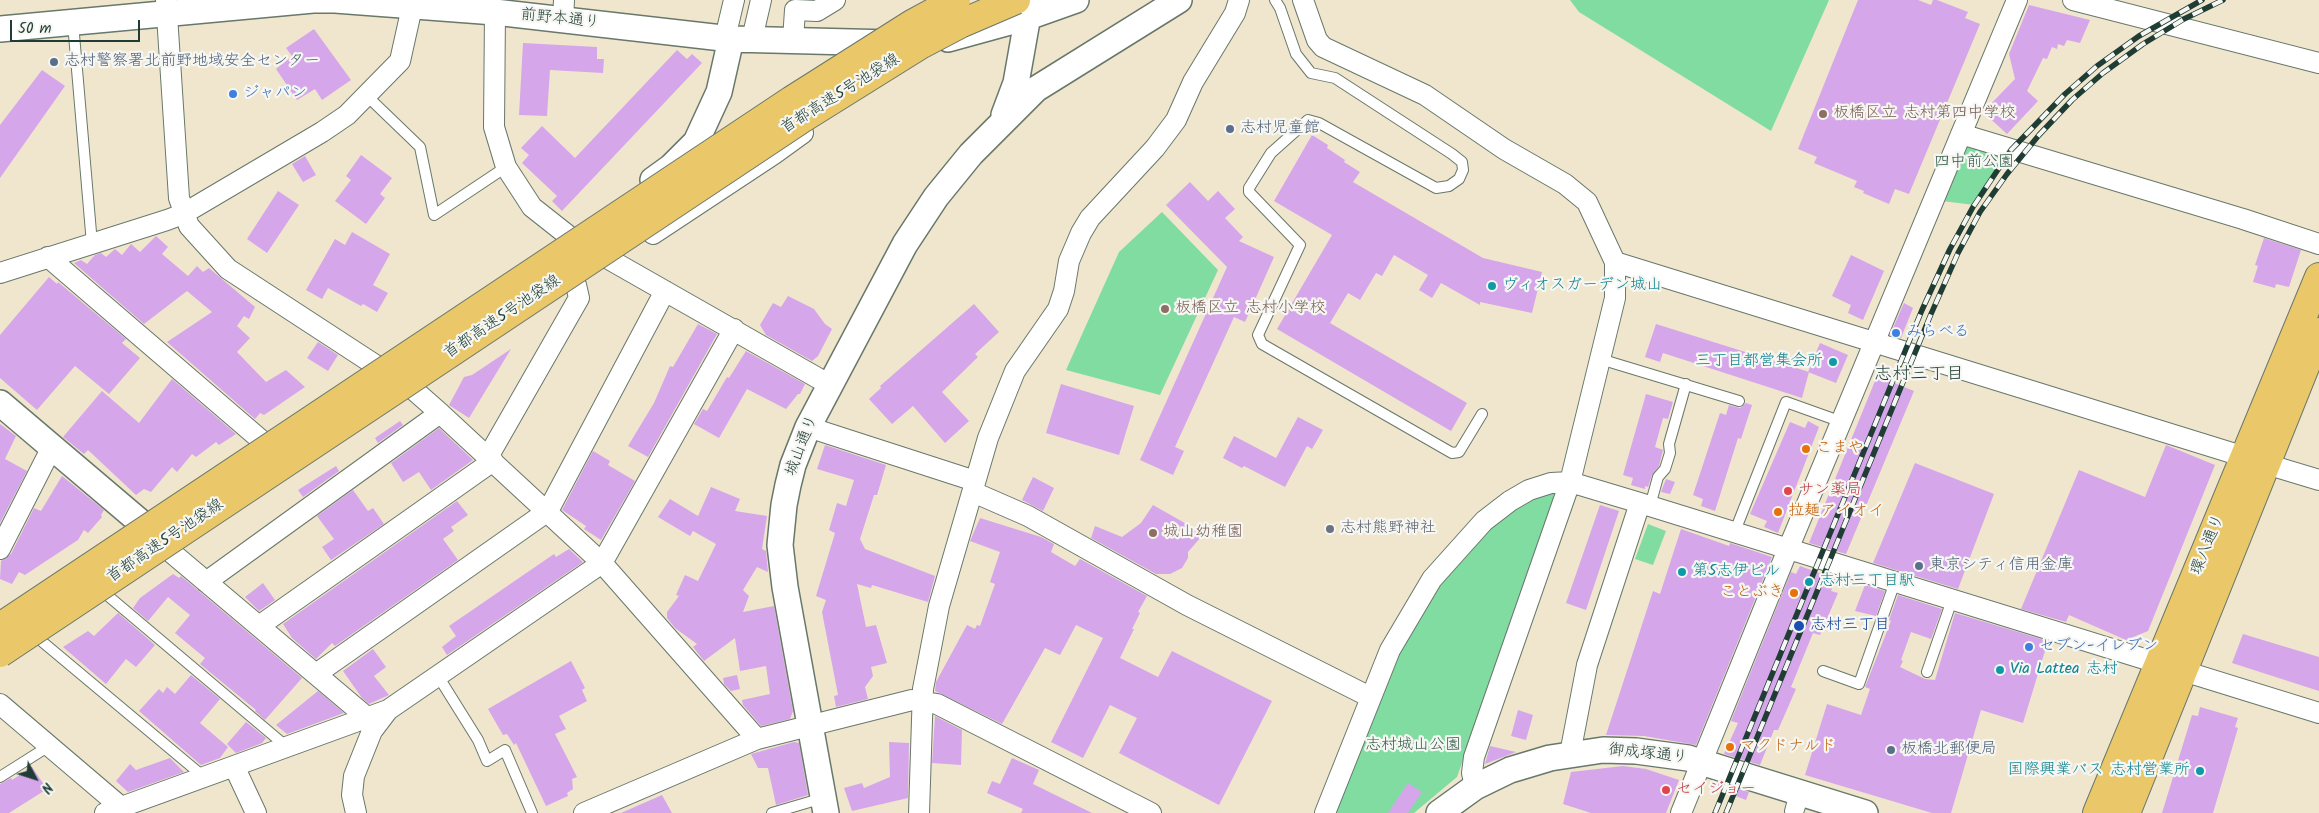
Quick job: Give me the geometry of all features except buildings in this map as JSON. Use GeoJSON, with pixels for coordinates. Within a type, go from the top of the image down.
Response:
{"type":"FeatureCollection","features":[{"type":"Feature","properties":{"kind":"main road","name":"首都高速5号池袋線"},"geometry":{"type":"LineString","coordinates":[[0,627],[792,100],[912,24],[956,0]]}},
{"type":"Feature","properties":{"kind":"main road","name":"首都高速5号池袋線"},"geometry":{"type":"LineString","coordinates":[[0,652],[803,118],[920,45],[960,24],[1025,6]]}},
{"type":"Feature","properties":{"kind":"main road","name":"環八通り"},"geometry":{"type":"LineString","coordinates":[[2126,813],[2172,668],[2255,460],[2319,277]]}},
{"type":"Feature","properties":{"kind":"main road","name":"環八通り"},"geometry":{"type":"LineString","coordinates":[[2255,460],[2319,332]]}},
{"type":"Feature","properties":{"kind":"main road","name":"環八通り"},"geometry":{"type":"LineString","coordinates":[[2098,813],[2172,668]]}},
{"type":"Feature","properties":{"kind":"street","name":"前野本通り"},"geometry":{"type":"LineString","coordinates":[[0,29],[73,23],[167,7],[314,0],[412,7],[495,6],[564,10],[736,38],[925,45],[1025,6],[1076,0]]}},
{"type":"Feature","properties":{"kind":"street"},"geometry":{"type":"LineString","coordinates":[[734,0],[736,38]]}},
{"type":"Feature","properties":{"kind":"street"},"geometry":{"type":"LineString","coordinates":[[0,612],[570,237],[671,167],[696,142],[720,92],[736,38],[761,0]]}},
{"type":"Feature","properties":{"kind":"street"},"geometry":{"type":"LineString","coordinates":[[793,40],[795,10],[817,11],[835,0]]}},
{"type":"Feature","properties":{"kind":"street"},"geometry":{"type":"LineString","coordinates":[[860,42],[939,0]]}},
{"type":"Feature","properties":{"kind":"street"},"geometry":{"type":"LineString","coordinates":[[996,128],[1036,89],[1179,0]]}},
{"type":"Feature","properties":{"kind":"street"},"geometry":{"type":"LineString","coordinates":[[919,813],[922,701],[939,606],[988,438],[1016,371],[1058,309],[1074,247],[1090,218],[1155,148],[1176,120],[1193,82],[1234,13],[1239,0]]}},
{"type":"Feature","properties":{"kind":"street"},"geometry":{"type":"LineString","coordinates":[[1303,0],[1317,40],[1323,47],[1425,95],[1504,149],[1565,184],[1587,202],[1615,262],[1615,298],[1570,482],[1474,758],[1472,773],[1463,799]]}},
{"type":"Feature","properties":{"kind":"street"},"geometry":{"type":"LineString","coordinates":[[1681,813],[1788,549],[2017,0]]}},
{"type":"Feature","properties":{"kind":"street"},"geometry":{"type":"LineString","coordinates":[[2073,0],[2319,63]]}},
{"type":"Feature","properties":{"kind":"street"},"geometry":{"type":"LineString","coordinates":[[495,6],[494,127],[506,167],[532,207],[570,237],[830,385]]}},
{"type":"Feature","properties":{"kind":"street"},"geometry":{"type":"LineString","coordinates":[[996,128],[1013,95],[1025,6]]}},
{"type":"Feature","properties":{"kind":"street"},"geometry":{"type":"LineString","coordinates":[[167,7],[178,198],[189,226],[228,269],[415,391],[491,459],[602,563],[757,739]]}},
{"type":"Feature","properties":{"kind":"street"},"geometry":{"type":"LineString","coordinates":[[0,272],[183,214],[322,132],[347,115],[400,61],[412,7]]}},
{"type":"Feature","properties":{"kind":"street"},"geometry":{"type":"LineString","coordinates":[[0,665],[774,154],[925,45]]}},
{"type":"Feature","properties":{"kind":"street","name":"城山通り"},"geometry":{"type":"LineString","coordinates":[[824,806],[780,545],[785,498],[793,465],[808,428],[905,244],[920,220],[971,154],[996,128]]}},
{"type":"Feature","properties":{"kind":"street"},"geometry":{"type":"LineString","coordinates":[[1961,134],[2243,219],[2319,244]]}},
{"type":"Feature","properties":{"kind":"street"},"geometry":{"type":"LineString","coordinates":[[48,258],[261,440]]}},
{"type":"Feature","properties":{"kind":"street"},"geometry":{"type":"LineString","coordinates":[[1615,262],[2319,480]]}},
{"type":"Feature","properties":{"kind":"street"},"geometry":{"type":"LineString","coordinates":[[259,626],[491,459],[579,298],[576,285]]}},
{"type":"Feature","properties":{"kind":"street"},"geometry":{"type":"LineString","coordinates":[[316,674],[548,512],[665,291]]}},
{"type":"Feature","properties":{"kind":"street"},"geometry":{"type":"LineString","coordinates":[[0,704],[49,746],[113,810],[149,806],[204,777],[287,747],[377,718],[602,563],[734,329]]}},
{"type":"Feature","properties":{"kind":"street"},"geometry":{"type":"LineString","coordinates":[[0,403],[139,521],[172,553],[316,674],[377,718]]}},
{"type":"Feature","properties":{"kind":"street"},"geometry":{"type":"LineString","coordinates":[[206,582],[440,413]]}},
{"type":"Feature","properties":{"kind":"street"},"geometry":{"type":"LineString","coordinates":[[808,428],[974,487],[1187,605],[1370,697]]}},
{"type":"Feature","properties":{"kind":"street"},"geometry":{"type":"LineString","coordinates":[[0,549],[52,447]]}},
{"type":"Feature","properties":{"kind":"street"},"geometry":{"type":"LineString","coordinates":[[1325,813],[1390,650],[1406,620],[1432,579],[1484,521],[1510,500],[1529,490],[1551,483],[1570,482],[1645,504],[2319,713]]}},
{"type":"Feature","properties":{"kind":"street"},"geometry":{"type":"LineString","coordinates":[[1570,754],[1587,666],[1645,504]]}},
{"type":"Feature","properties":{"kind":"street"},"geometry":{"type":"LineString","coordinates":[[584,813],[757,739],[912,700],[937,704],[1151,813]]}},
{"type":"Feature","properties":{"kind":"street"},"geometry":{"type":"LineString","coordinates":[[356,813],[352,795],[354,776],[377,718]]}},
{"type":"Feature","properties":{"kind":"street","name":"御成塚通り"},"geometry":{"type":"LineString","coordinates":[[1439,813],[1510,770],[1534,762],[1570,754],[1603,750],[1636,751],[1702,762],[1797,802],[1864,813]]}},
{"type":"Feature","properties":{"kind":"street"},"geometry":{"type":"LineString","coordinates":[[234,766],[256,813]]}},
{"type":"Feature","properties":{"kind":"lane"},"geometry":{"type":"LineString","coordinates":[[1275,0],[1280,8],[1296,54],[1311,73],[1335,78],[1452,154],[1462,162],[1463,170],[1459,179],[1449,186],[1436,188],[1320,123],[1308,120],[1271,153],[1249,188],[1249,192],[1300,245],[1258,335],[1262,344],[1452,454],[1459,452],[1482,414]]}},
{"type":"Feature","properties":{"kind":"lane"},"geometry":{"type":"LineString","coordinates":[[73,23],[92,244]]}},
{"type":"Feature","properties":{"kind":"lane"},"geometry":{"type":"LineString","coordinates":[[366,96],[420,146],[434,215],[506,167]]}},
{"type":"Feature","properties":{"kind":"lane"},"geometry":{"type":"LineString","coordinates":[[1600,359],[1739,401]]}},
{"type":"Feature","properties":{"kind":"lane"},"geometry":{"type":"LineString","coordinates":[[1645,504],[1658,477],[1665,469],[1670,453],[1669,444],[1686,384]]}},
{"type":"Feature","properties":{"kind":"lane"},"geometry":{"type":"LineString","coordinates":[[1735,532],[1786,402],[1842,422]]}},
{"type":"Feature","properties":{"kind":"lane"},"geometry":{"type":"LineString","coordinates":[[1823,671],[1859,684],[1895,582]]}},
{"type":"Feature","properties":{"kind":"lane"},"geometry":{"type":"LineString","coordinates":[[107,594],[287,747]]}},
{"type":"Feature","properties":{"kind":"lane"},"geometry":{"type":"LineString","coordinates":[[1927,672],[1952,600]]}},
{"type":"Feature","properties":{"kind":"lane"},"geometry":{"type":"LineString","coordinates":[[39,638],[204,777]]}},
{"type":"Feature","properties":{"kind":"lane"},"geometry":{"type":"LineString","coordinates":[[438,676],[478,740],[487,761],[505,750],[532,813]]}},
{"type":"Feature","properties":{"kind":"lane"},"geometry":{"type":"LineString","coordinates":[[0,777],[49,746]]}},
{"type":"Feature","properties":{"kind":"lane"},"geometry":{"type":"LineString","coordinates":[[772,813],[824,806]]}},
{"type":"Feature","properties":{"kind":"green space"},"geometry":{"type":"Polygon","coordinates":[[[1570,0],[1829,0],[1771,131],[1579,12],[1570,0]]]}},
{"type":"Feature","properties":{"kind":"green space","name":"四中前公園"},"geometry":{"type":"Polygon","coordinates":[[[1961,134],[2011,150],[1975,205],[1933,200],[1961,134]]]}},
{"type":"Feature","properties":{"kind":"green space"},"geometry":{"type":"Polygon","coordinates":[[[1162,212],[1218,270],[1160,395],[1066,370],[1119,252],[1162,212]]]}},
{"type":"Feature","properties":{"kind":"green space","name":"志村城山公園"},"geometry":{"type":"Polygon","coordinates":[[[1554,488],[1558,495],[1457,777],[1414,813],[1333,813],[1395,655],[1430,594],[1497,518],[1554,488]]]}},
{"type":"Feature","properties":{"kind":"green space"},"geometry":{"type":"Polygon","coordinates":[[[1648,524],[1666,531],[1653,565],[1635,559],[1648,524]]]}},
{"type":"Feature","properties":{"kind":"railway"},"geometry":{"type":"LineString","coordinates":[[1715,813],[1922,310],[1950,249],[1973,207],[2011,150],[2065,94],[2097,66],[2139,36],[2202,0]]}},
{"type":"Feature","properties":{"kind":"railway"},"geometry":{"type":"LineString","coordinates":[[1726,813],[1931,314],[1958,253],[1980,212],[2007,174],[2039,135],[2072,100],[2103,73],[2143,44],[2184,19],[2223,0]]}},
{"type":"Feature","properties":{"kind":"place","name":"志村警察署北前野地域安全センター"},"geometry":{"type":"Point","coordinates":[54,62]}},
{"type":"Feature","properties":{"kind":"place","name":"ジャパン"},"geometry":{"type":"Point","coordinates":[233,94]}},
{"type":"Feature","properties":{"kind":"place","name":"板橋区立 志村第四中学校"},"geometry":{"type":"Point","coordinates":[1823,114]}},
{"type":"Feature","properties":{"kind":"place","name":"志村児童館"},"geometry":{"type":"Point","coordinates":[1230,129]}},
{"type":"Feature","properties":{"kind":"place","name":"ヴィオスガーデン城山"},"geometry":{"type":"Point","coordinates":[1492,286]}},
{"type":"Feature","properties":{"kind":"place","name":"板橋区立 志村小学校"},"geometry":{"type":"Point","coordinates":[1165,309]}},
{"type":"Feature","properties":{"kind":"place","name":"みらべる"},"geometry":{"type":"Point","coordinates":[1896,333]}},
{"type":"Feature","properties":{"kind":"place","name":"三丁目都営集会所"},"geometry":{"type":"Point","coordinates":[1833,362]}},
{"type":"Feature","properties":{"kind":"place","name":"こまや"},"geometry":{"type":"Point","coordinates":[1806,449]}},
{"type":"Feature","properties":{"kind":"place","name":"サン薬局"},"geometry":{"type":"Point","coordinates":[1788,491]}},
{"type":"Feature","properties":{"kind":"place","name":"拉麺アイオイ"},"geometry":{"type":"Point","coordinates":[1778,512]}},
{"type":"Feature","properties":{"kind":"place","name":"志村熊野神社"},"geometry":{"type":"Point","coordinates":[1330,529]}},
{"type":"Feature","properties":{"kind":"place","name":"城山幼稚園"},"geometry":{"type":"Point","coordinates":[1153,533]}},
{"type":"Feature","properties":{"kind":"place","name":"東京シティ信用金庫"},"geometry":{"type":"Point","coordinates":[1919,566]}},
{"type":"Feature","properties":{"kind":"place","name":"第5志伊ビル"},"geometry":{"type":"Point","coordinates":[1682,572]}},
{"type":"Feature","properties":{"kind":"place","name":"志村三丁目駅"},"geometry":{"type":"Point","coordinates":[1809,582]}},
{"type":"Feature","properties":{"kind":"place","name":"ことぶき"},"geometry":{"type":"Point","coordinates":[1794,593]}},
{"type":"Feature","properties":{"kind":"place","name":"志村三丁目"},"geometry":{"type":"Point","coordinates":[1799,626]}},
{"type":"Feature","properties":{"kind":"place","name":"セブン-イレブン"},"geometry":{"type":"Point","coordinates":[2029,647]}},
{"type":"Feature","properties":{"kind":"place","name":"Via Lattea 志村"},"geometry":{"type":"Point","coordinates":[2000,670]}},
{"type":"Feature","properties":{"kind":"place","name":"マクドナルド"},"geometry":{"type":"Point","coordinates":[1730,747]}},
{"type":"Feature","properties":{"kind":"place","name":"板橋北郵便局"},"geometry":{"type":"Point","coordinates":[1891,750]}},
{"type":"Feature","properties":{"kind":"place","name":"国際興業バス 志村営業所"},"geometry":{"type":"Point","coordinates":[2200,771]}},
{"type":"Feature","properties":{"kind":"place","name":"セイジョー"},"geometry":{"type":"Point","coordinates":[1666,790]}},
{"type":"Feature","properties":{"kind":"district","name":"志村三丁目"},"geometry":{"type":"Point","coordinates":[1919,376]}}]}
